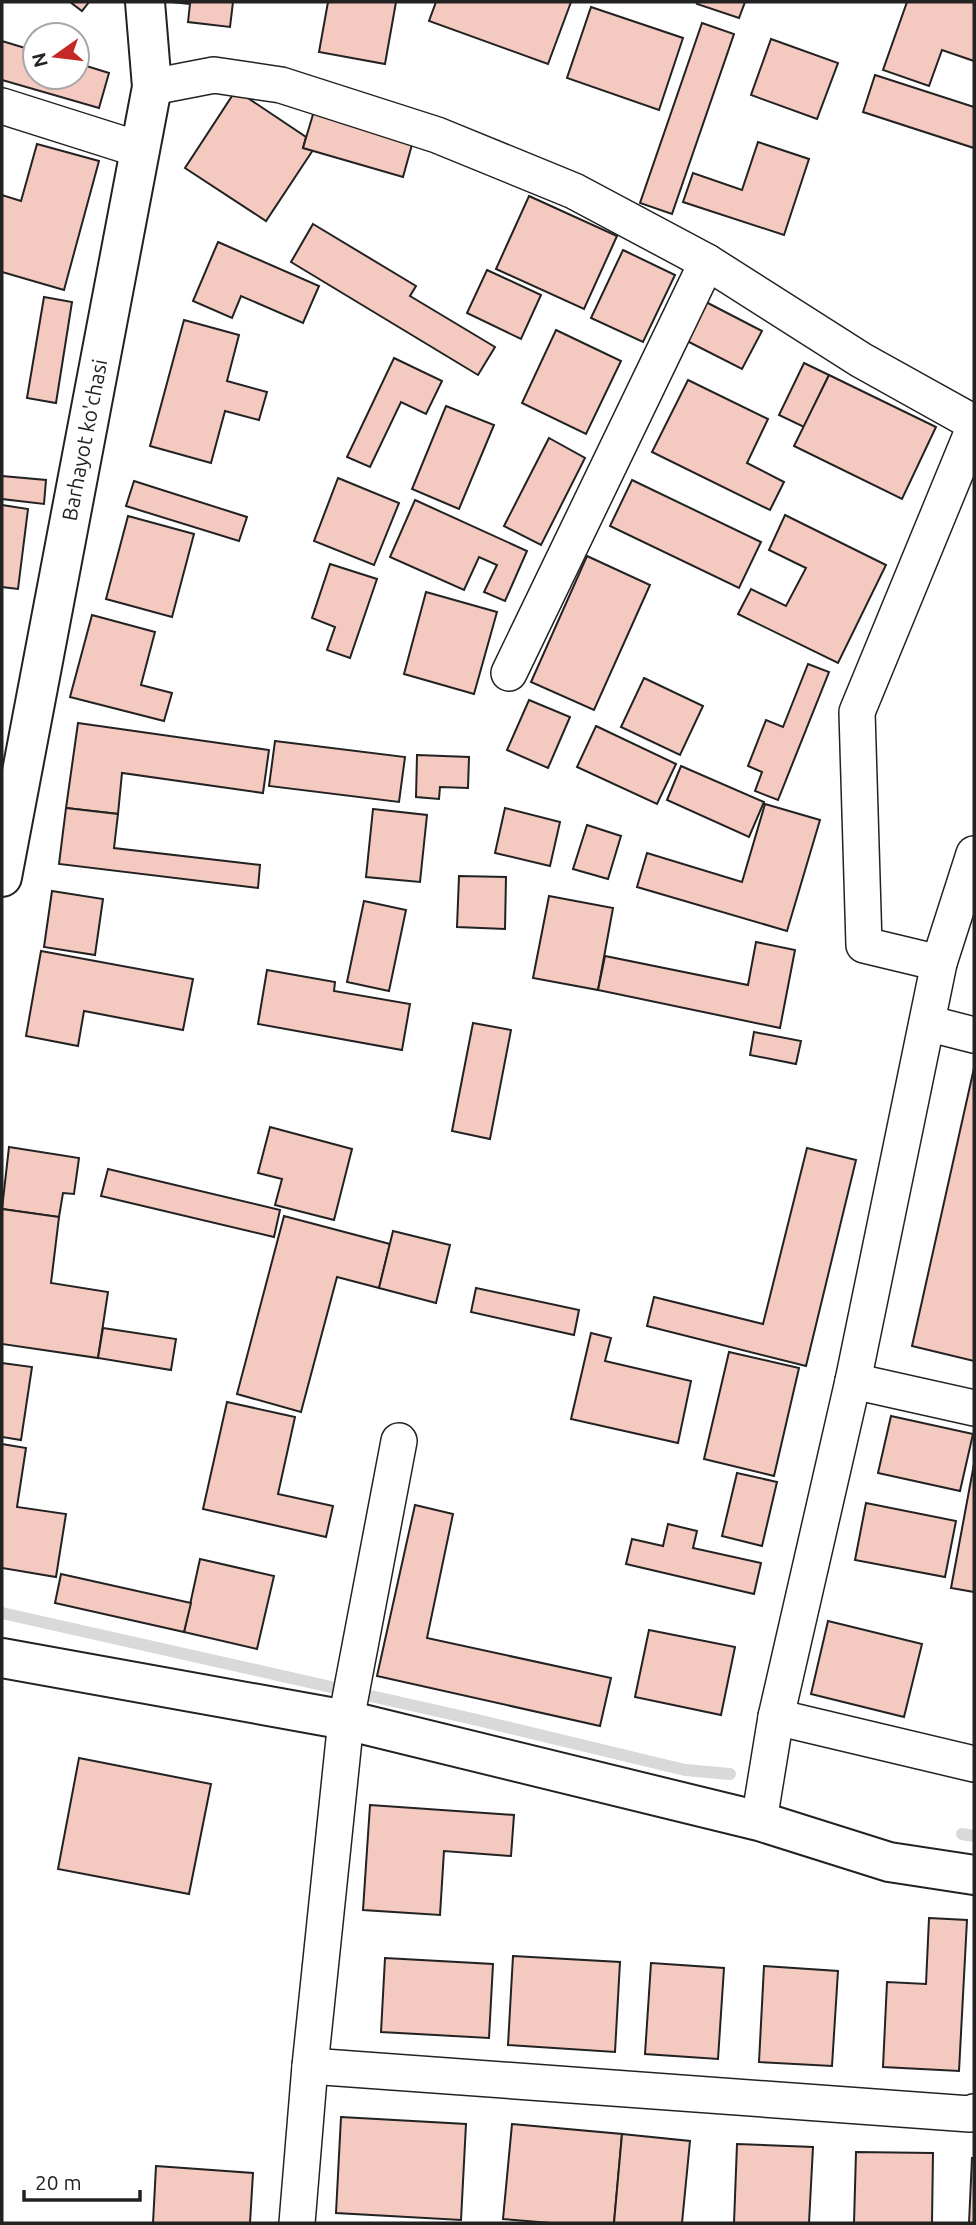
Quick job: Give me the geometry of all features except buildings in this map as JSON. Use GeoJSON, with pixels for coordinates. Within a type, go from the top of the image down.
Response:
{"type":"FeatureCollection","features":[{"type":"Feature","properties":{"kind":"street","name":"Barhayot ko'chasi"},"geometry":{"type":"LineString","coordinates":[[2,877],[152,87],[145,2]]}},
{"type":"Feature","properties":{"kind":"street"},"geometry":{"type":"LineString","coordinates":[[152,87],[214,75],[281,85],[437,135],[574,191],[707,262],[860,360],[974,426],[857,712],[864,945],[939,963]]}},
{"type":"Feature","properties":{"kind":"street"},"geometry":{"type":"LineString","coordinates":[[2,106],[141,150]]}},
{"type":"Feature","properties":{"kind":"street"},"geometry":{"type":"LineString","coordinates":[[509,673],[707,262]]}},
{"type":"Feature","properties":{"kind":"street"},"geometry":{"type":"LineString","coordinates":[[759,1821],[776,1717],[853,1381],[939,963],[974,854]]}},
{"type":"Feature","properties":{"kind":"street"},"geometry":{"type":"LineString","coordinates":[[927,1023],[974,1035]]}},
{"type":"Feature","properties":{"kind":"street"},"geometry":{"type":"LineString","coordinates":[[853,1381],[974,1408]]}},
{"type":"Feature","properties":{"kind":"street"},"geometry":{"type":"LineString","coordinates":[[297,2223],[310,2066],[346,1720],[399,1441]]}},
{"type":"Feature","properties":{"kind":"street"},"geometry":{"type":"LineString","coordinates":[[2,1658],[346,1720],[759,1821],[889,1862],[974,1875]]}},
{"type":"Feature","properties":{"kind":"street"},"geometry":{"type":"LineString","coordinates":[[776,1717],[974,1764]]}},
{"type":"Feature","properties":{"kind":"street"},"geometry":{"type":"LineString","coordinates":[[310,2066],[970,2114],[974,2112]]}},
{"type":"Feature","properties":{"kind":"waterway"},"geometry":{"type":"LineString","coordinates":[[2,1613],[473,1719],[685,1770],[730,1774]]}},
{"type":"Feature","properties":{"kind":"waterway"},"geometry":{"type":"LineString","coordinates":[[962,1834],[974,1836]]}}]}
